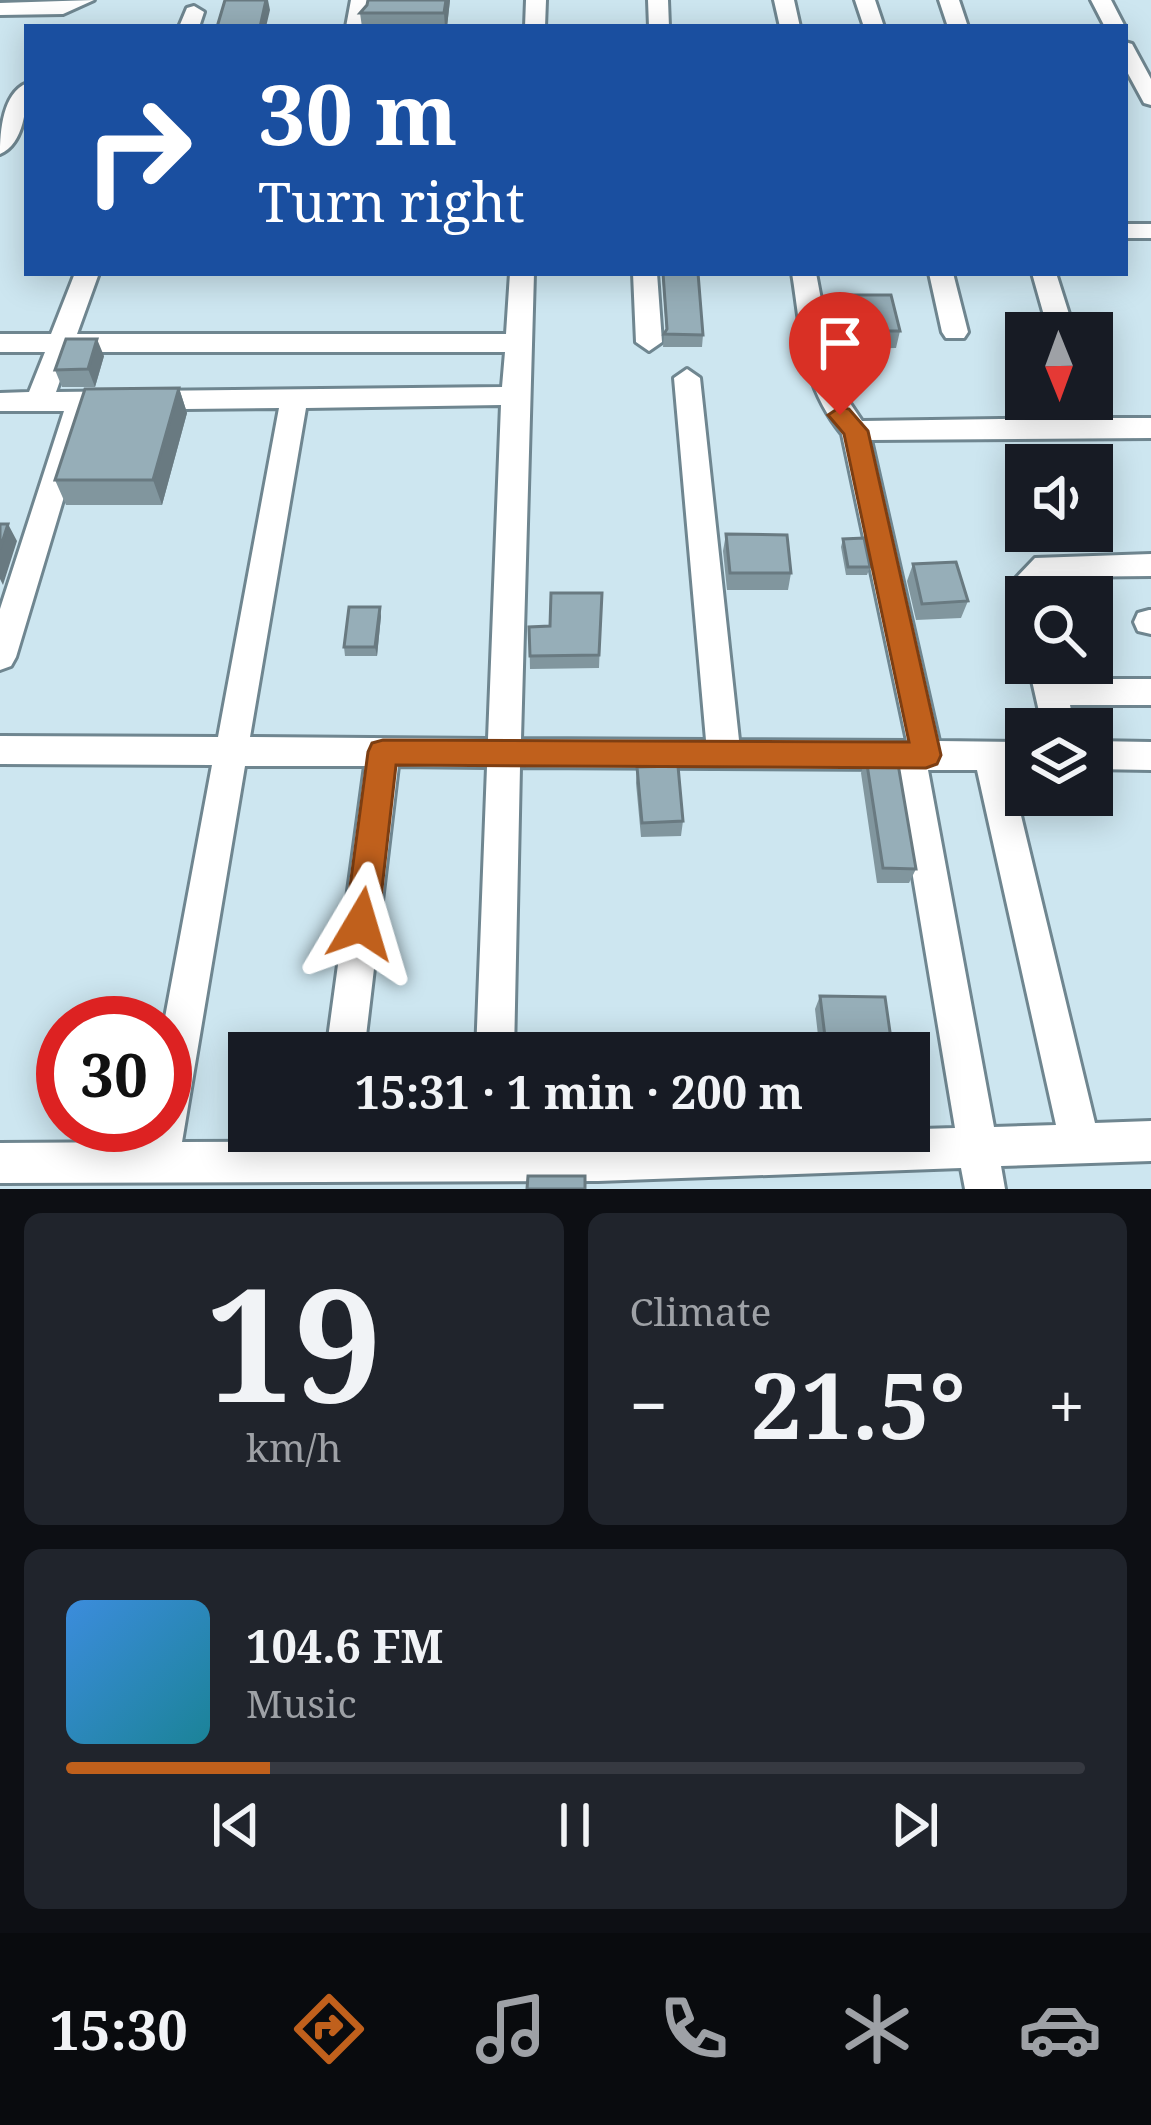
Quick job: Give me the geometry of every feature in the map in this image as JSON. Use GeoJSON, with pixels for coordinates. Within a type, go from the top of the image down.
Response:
{"type":"FeatureCollection","features":[{"type":"Feature","properties":{"kind":"street"},"geometry":{"type":"LineString","coordinates":[[0,8],[63,8],[83,0]]}},
{"type":"Feature","properties":{"kind":"street"},"geometry":{"type":"LineString","coordinates":[[1128,54],[1151,103]]}},
{"type":"Feature","properties":{"kind":"street"},"geometry":{"type":"LineString","coordinates":[[0,147],[18,105]]}},
{"type":"Feature","properties":{"kind":"street"},"geometry":{"type":"LineString","coordinates":[[38,401],[86,276]]}},
{"type":"Feature","properties":{"kind":"street"},"geometry":{"type":"LineString","coordinates":[[496,1032],[522,276]]}},
{"type":"Feature","properties":{"kind":"street"},"geometry":{"type":"LineString","coordinates":[[645,276],[649,342]]}},
{"type":"Feature","properties":{"kind":"street"},"geometry":{"type":"LineString","coordinates":[[805,276],[824,384],[830,401],[855,431],[918,755],[985,1189]]}},
{"type":"Feature","properties":{"kind":"street"},"geometry":{"type":"LineString","coordinates":[[942,276],[955,332]]}},
{"type":"Feature","properties":{"kind":"street"},"geometry":{"type":"LineString","coordinates":[[1046,276],[1056,312]]}},
{"type":"Feature","properties":{"kind":"street"},"geometry":{"type":"LineString","coordinates":[[0,343],[518,343]]}},
{"type":"Feature","properties":{"kind":"street"},"geometry":{"type":"LineString","coordinates":[[687,378],[724,755]]}},
{"type":"Feature","properties":{"kind":"street"},"geometry":{"type":"LineString","coordinates":[[0,402],[515,396]]}},
{"type":"Feature","properties":{"kind":"street"},"geometry":{"type":"LineString","coordinates":[[158,1164],[235,752],[294,399]]}},
{"type":"Feature","properties":{"kind":"street"},"geometry":{"type":"LineString","coordinates":[[0,657],[80,401]]}},
{"type":"Feature","properties":{"kind":"street"},"geometry":{"type":"LineString","coordinates":[[855,431],[1005,419]]}},
{"type":"Feature","properties":{"kind":"street"},"geometry":{"type":"LineString","coordinates":[[1113,419],[1151,428]]}},
{"type":"Feature","properties":{"kind":"street"},"geometry":{"type":"LineString","coordinates":[[1032,576],[1045,566],[1151,565]]}},
{"type":"Feature","properties":{"kind":"street"},"geometry":{"type":"LineString","coordinates":[[1096,684],[1151,692]]}},
{"type":"Feature","properties":{"kind":"street"},"geometry":{"type":"LineString","coordinates":[[0,750],[1005,756]]}},
{"type":"Feature","properties":{"kind":"street"},"geometry":{"type":"LineString","coordinates":[[348,1032],[383,752]]}},
{"type":"Feature","properties":{"kind":"street"},"geometry":{"type":"LineString","coordinates":[[1113,755],[1151,756]]}},
{"type":"Feature","properties":{"kind":"street"},"geometry":{"type":"LineString","coordinates":[[1019,816],[1080,1143]]}},
{"type":"Feature","properties":{"kind":"street"},"geometry":{"type":"LineString","coordinates":[[514,1152],[598,1175],[977,1148],[1151,1141]]}},
{"type":"Feature","properties":{"kind":"street"},"geometry":{"type":"LineString","coordinates":[[0,1163],[41,1176],[158,1164],[237,1176],[316,1152]]}},
{"type":"Feature","properties":{"kind":"building"},"geometry":{"type":"Polygon","coordinates":[[[225,0],[266,0],[261,24],[218,24],[225,0]]]}},
{"type":"Feature","properties":{"kind":"building"},"geometry":{"type":"Polygon","coordinates":[[[368,0],[446,0],[444,13],[360,13],[368,0]]]}},
{"type":"Feature","properties":{"kind":"building"},"geometry":{"type":"Polygon","coordinates":[[[663,276],[698,276],[703,335],[664,334],[663,276]]]}},
{"type":"Feature","properties":{"kind":"building"},"geometry":{"type":"Polygon","coordinates":[[[832,295],[891,295],[900,331],[839,331],[832,295]]]}},
{"type":"Feature","properties":{"kind":"building"},"geometry":{"type":"Polygon","coordinates":[[[66,339],[97,339],[88,369],[55,370],[66,339]]]}},
{"type":"Feature","properties":{"kind":"building"},"geometry":{"type":"Polygon","coordinates":[[[179,388],[153,480],[55,480],[85,389],[179,388]]]}},
{"type":"Feature","properties":{"kind":"building"},"geometry":{"type":"Polygon","coordinates":[[[0,524],[8,524],[0,549],[0,524]]]}},
{"type":"Feature","properties":{"kind":"building"},"geometry":{"type":"Polygon","coordinates":[[[726,534],[787,535],[791,573],[730,573],[726,534]]]}},
{"type":"Feature","properties":{"kind":"building"},"geometry":{"type":"Polygon","coordinates":[[[864,538],[870,567],[848,567],[843,539],[864,538]]]}},
{"type":"Feature","properties":{"kind":"building"},"geometry":{"type":"Polygon","coordinates":[[[956,562],[968,601],[922,604],[913,564],[956,562]]]}},
{"type":"Feature","properties":{"kind":"building"},"geometry":{"type":"Polygon","coordinates":[[[551,593],[602,593],[599,655],[530,656],[529,627],[550,626],[551,593]]]}},
{"type":"Feature","properties":{"kind":"building"},"geometry":{"type":"Polygon","coordinates":[[[349,607],[380,607],[375,647],[344,647],[349,607]]]}},
{"type":"Feature","properties":{"kind":"building"},"geometry":{"type":"Polygon","coordinates":[[[866,758],[897,758],[916,869],[883,868],[866,758]]]}},
{"type":"Feature","properties":{"kind":"building"},"geometry":{"type":"Polygon","coordinates":[[[678,766],[683,821],[642,823],[637,767],[678,766]]]}},
{"type":"Feature","properties":{"kind":"building"},"geometry":{"type":"Polygon","coordinates":[[[820,996],[885,997],[890,1032],[824,1032],[820,996]]]}},
{"type":"Feature","properties":{"kind":"building"},"geometry":{"type":"Polygon","coordinates":[[[528,1176],[585,1176],[585,1189],[527,1189],[528,1176]]]}},
{"type":"Feature","properties":{"kind":"route"},"geometry":{"type":"LineString","coordinates":[[361,924],[383,752],[926,755],[855,431],[840,415]]}}]}
